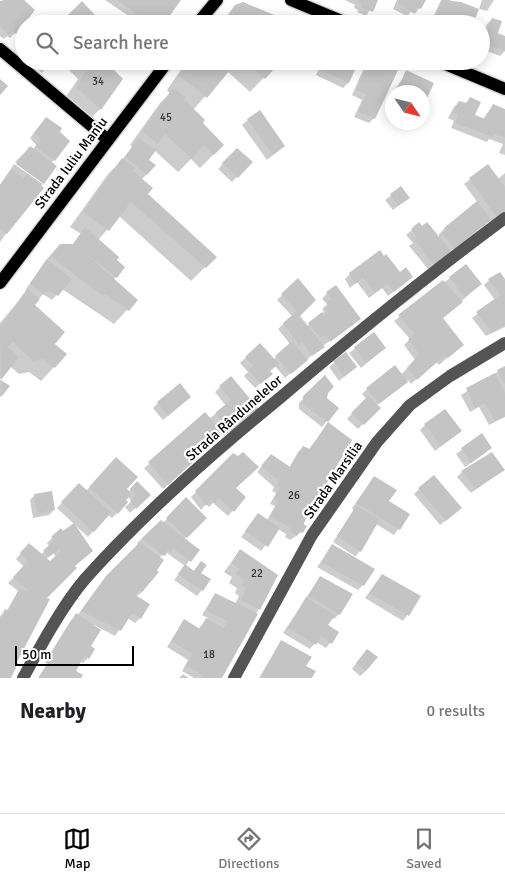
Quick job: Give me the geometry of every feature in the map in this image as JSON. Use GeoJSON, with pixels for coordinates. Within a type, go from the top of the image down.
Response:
{"type":"FeatureCollection","features":[{"type":"Feature","properties":{"kind":"main road"},"geometry":{"type":"LineString","coordinates":[[204,15],[217,0]]}},
{"type":"Feature","properties":{"kind":"main road"},"geometry":{"type":"LineString","coordinates":[[291,0],[327,15]]}},
{"type":"Feature","properties":{"kind":"main road"},"geometry":{"type":"LineString","coordinates":[[0,49],[15,62]]}},
{"type":"Feature","properties":{"kind":"main road"},"geometry":{"type":"LineString","coordinates":[[25,70],[108,139]]}},
{"type":"Feature","properties":{"kind":"main road","name":"Strada Iuliu Maniu"},"geometry":{"type":"LineString","coordinates":[[0,283],[161,70]]}},
{"type":"Feature","properties":{"kind":"main road"},"geometry":{"type":"LineString","coordinates":[[460,70],[505,89]]}},
{"type":"Feature","properties":{"kind":"street","name":"Strada Rândunelelor"},"geometry":{"type":"LineString","coordinates":[[23,678],[43,641],[84,580],[155,509],[219,448],[343,344],[505,218]]}},
{"type":"Feature","properties":{"kind":"street","name":"Strada Marsilia"},"geometry":{"type":"LineString","coordinates":[[234,678],[312,535],[377,442],[410,405],[450,376],[505,343]]}},
{"type":"Feature","properties":{"kind":"building"},"geometry":{"type":"Polygon","coordinates":[[[24,0],[35,10],[31,15],[15,15],[15,33],[13,31],[9,35],[0,27],[0,1],[24,0]]]}},
{"type":"Feature","properties":{"kind":"building"},"geometry":{"type":"Polygon","coordinates":[[[117,0],[181,0],[170,15],[139,15],[117,0]]]}},
{"type":"Feature","properties":{"kind":"building"},"geometry":{"type":"Polygon","coordinates":[[[359,0],[378,0],[373,12],[361,7],[362,4],[358,2],[359,0]]]}},
{"type":"Feature","properties":{"kind":"building"},"geometry":{"type":"Polygon","coordinates":[[[399,0],[426,0],[421,9],[416,7],[413,12],[397,3],[399,0]]]}},
{"type":"Feature","properties":{"kind":"building"},"geometry":{"type":"Polygon","coordinates":[[[442,0],[461,2],[479,9],[477,15],[436,15],[442,0]]]}},
{"type":"Feature","properties":{"kind":"building"},"geometry":{"type":"Polygon","coordinates":[[[82,1],[95,15],[68,15],[82,1]]]}},
{"type":"Feature","properties":{"kind":"building"},"geometry":{"type":"Polygon","coordinates":[[[243,2],[274,15],[228,15],[235,5],[243,2]]]}},
{"type":"Feature","properties":{"kind":"building"},"geometry":{"type":"Polygon","coordinates":[[[492,18],[502,21],[498,33],[505,36],[505,51],[490,46],[490,22],[492,18]]]}},
{"type":"Feature","properties":{"kind":"building"},"geometry":{"type":"Polygon","coordinates":[[[87,70],[114,70],[123,79],[101,110],[76,87],[87,70]]]}},
{"type":"Feature","properties":{"kind":"building"},"geometry":{"type":"Polygon","coordinates":[[[183,70],[230,70],[207,98],[179,75],[183,70]]]}},
{"type":"Feature","properties":{"kind":"building"},"geometry":{"type":"Polygon","coordinates":[[[255,70],[273,70],[265,79],[255,70]]]}},
{"type":"Feature","properties":{"kind":"building"},"geometry":{"type":"Polygon","coordinates":[[[320,70],[355,70],[349,83],[320,70]]]}},
{"type":"Feature","properties":{"kind":"building"},"geometry":{"type":"Polygon","coordinates":[[[365,70],[398,70],[391,85],[385,85],[385,98],[375,119],[358,112],[366,94],[356,90],[365,70]]]}},
{"type":"Feature","properties":{"kind":"building"},"geometry":{"type":"Polygon","coordinates":[[[406,70],[434,83],[430,92],[430,85],[399,85],[406,70]]]}},
{"type":"Feature","properties":{"kind":"building"},"geometry":{"type":"Polygon","coordinates":[[[0,79],[8,86],[0,95],[0,79]]]}},
{"type":"Feature","properties":{"kind":"building"},"geometry":{"type":"Polygon","coordinates":[[[173,88],[186,97],[184,99],[205,120],[203,123],[224,145],[214,155],[204,145],[192,159],[165,134],[158,144],[142,131],[173,88]]]}},
{"type":"Feature","properties":{"kind":"building"},"geometry":{"type":"Polygon","coordinates":[[[470,97],[481,102],[475,115],[485,119],[493,104],[505,109],[505,138],[495,134],[493,137],[455,123],[458,115],[452,113],[459,101],[467,103],[470,97]]]}},
{"type":"Feature","properties":{"kind":"building"},"geometry":{"type":"Polygon","coordinates":[[[260,110],[285,146],[273,155],[247,119],[260,110]]]}},
{"type":"Feature","properties":{"kind":"building"},"geometry":{"type":"Polygon","coordinates":[[[46,117],[62,128],[60,132],[70,141],[55,161],[36,147],[41,139],[34,133],[46,117]]]}},
{"type":"Feature","properties":{"kind":"building"},"geometry":{"type":"Polygon","coordinates":[[[138,138],[156,150],[149,160],[156,165],[147,175],[125,157],[138,138]]]}},
{"type":"Feature","properties":{"kind":"building"},"geometry":{"type":"Polygon","coordinates":[[[30,146],[57,166],[44,184],[16,164],[30,146]]]}},
{"type":"Feature","properties":{"kind":"building"},"geometry":{"type":"Polygon","coordinates":[[[237,148],[253,162],[238,178],[222,163],[237,148]]]}},
{"type":"Feature","properties":{"kind":"building"},"geometry":{"type":"Polygon","coordinates":[[[122,158],[136,168],[133,171],[153,188],[148,194],[217,257],[206,268],[131,202],[109,231],[83,212],[122,158]]]}},
{"type":"Feature","properties":{"kind":"building"},"geometry":{"type":"Polygon","coordinates":[[[488,164],[505,187],[505,212],[497,218],[469,178],[488,164]]]}},
{"type":"Feature","properties":{"kind":"building"},"geometry":{"type":"Polygon","coordinates":[[[12,169],[24,178],[27,174],[44,188],[7,234],[0,229],[0,185],[12,169]]]}},
{"type":"Feature","properties":{"kind":"building"},"geometry":{"type":"Polygon","coordinates":[[[401,186],[410,198],[398,206],[390,194],[401,186]]]}},
{"type":"Feature","properties":{"kind":"building"},"geometry":{"type":"Polygon","coordinates":[[[477,201],[491,220],[454,249],[442,233],[446,231],[444,228],[477,201]]]}},
{"type":"Feature","properties":{"kind":"building"},"geometry":{"type":"Polygon","coordinates":[[[419,222],[422,226],[427,222],[451,251],[434,265],[414,240],[417,237],[411,229],[419,222]]]}},
{"type":"Feature","properties":{"kind":"building"},"geometry":{"type":"Polygon","coordinates":[[[85,227],[119,257],[117,260],[125,267],[117,278],[85,253],[138,300],[129,311],[105,294],[103,296],[50,256],[60,244],[73,244],[85,227]]]}},
{"type":"Feature","properties":{"kind":"building"},"geometry":{"type":"Polygon","coordinates":[[[380,250],[384,256],[386,254],[400,272],[406,267],[413,277],[394,292],[388,284],[375,293],[363,278],[355,284],[349,273],[380,250]]]}},
{"type":"Feature","properties":{"kind":"building"},"geometry":{"type":"Polygon","coordinates":[[[47,259],[72,279],[58,296],[48,290],[44,295],[30,284],[47,259]]]}},
{"type":"Feature","properties":{"kind":"building"},"geometry":{"type":"Polygon","coordinates":[[[466,264],[482,284],[465,297],[449,277],[466,264]]]}},
{"type":"Feature","properties":{"kind":"building"},"geometry":{"type":"Polygon","coordinates":[[[500,272],[505,279],[505,325],[492,332],[476,312],[500,295],[488,279],[500,272]]]}},
{"type":"Feature","properties":{"kind":"building"},"geometry":{"type":"Polygon","coordinates":[[[298,278],[316,300],[300,316],[325,347],[312,356],[302,342],[299,345],[283,323],[297,311],[281,294],[298,278]]]}},
{"type":"Feature","properties":{"kind":"building"},"geometry":{"type":"Polygon","coordinates":[[[443,280],[463,302],[443,318],[464,345],[448,358],[445,355],[417,380],[407,368],[419,354],[408,339],[415,334],[398,315],[443,280]]]}},
{"type":"Feature","properties":{"kind":"building"},"geometry":{"type":"Polygon","coordinates":[[[336,285],[361,319],[330,342],[325,335],[320,338],[308,323],[322,312],[324,315],[328,312],[325,309],[329,306],[326,303],[331,299],[326,292],[336,285]]]}},
{"type":"Feature","properties":{"kind":"building"},"geometry":{"type":"Polygon","coordinates":[[[27,289],[40,299],[35,305],[65,332],[55,344],[67,354],[55,368],[43,359],[33,361],[13,342],[8,347],[19,357],[1,380],[10,386],[1,397],[0,327],[27,289]]]}},
{"type":"Feature","properties":{"kind":"building"},"geometry":{"type":"Polygon","coordinates":[[[374,332],[386,348],[366,363],[354,347],[374,332]]]}},
{"type":"Feature","properties":{"kind":"building"},"geometry":{"type":"Polygon","coordinates":[[[292,341],[308,360],[291,374],[275,356],[292,341]]]}},
{"type":"Feature","properties":{"kind":"building"},"geometry":{"type":"Polygon","coordinates":[[[260,343],[279,364],[270,371],[273,374],[261,384],[248,370],[253,366],[245,357],[260,343]]]}},
{"type":"Feature","properties":{"kind":"building"},"geometry":{"type":"Polygon","coordinates":[[[346,352],[357,367],[344,377],[333,361],[346,352]]]}},
{"type":"Feature","properties":{"kind":"building"},"geometry":{"type":"Polygon","coordinates":[[[395,365],[408,382],[379,404],[366,388],[395,365]]]}},
{"type":"Feature","properties":{"kind":"building"},"geometry":{"type":"Polygon","coordinates":[[[505,366],[505,384],[497,370],[505,366]]]}},
{"type":"Feature","properties":{"kind":"building"},"geometry":{"type":"Polygon","coordinates":[[[495,373],[505,393],[505,416],[495,421],[485,403],[475,408],[466,388],[495,373]]]}},
{"type":"Feature","properties":{"kind":"building"},"geometry":{"type":"Polygon","coordinates":[[[325,375],[334,387],[328,393],[327,398],[339,408],[328,422],[303,404],[303,396],[325,375]]]}},
{"type":"Feature","properties":{"kind":"building"},"geometry":{"type":"Polygon","coordinates":[[[231,376],[258,408],[230,432],[215,413],[231,400],[219,386],[231,376]]]}},
{"type":"Feature","properties":{"kind":"building"},"geometry":{"type":"Polygon","coordinates":[[[180,383],[191,397],[168,416],[157,402],[180,383]]]}},
{"type":"Feature","properties":{"kind":"building"},"geometry":{"type":"Polygon","coordinates":[[[368,396],[381,408],[364,425],[351,413],[368,396]]]}},
{"type":"Feature","properties":{"kind":"building"},"geometry":{"type":"Polygon","coordinates":[[[445,409],[462,431],[441,446],[424,424],[445,409]]]}},
{"type":"Feature","properties":{"kind":"building"},"geometry":{"type":"Polygon","coordinates":[[[205,412],[224,434],[168,485],[148,462],[205,412]]]}},
{"type":"Feature","properties":{"kind":"building"},"geometry":{"type":"Polygon","coordinates":[[[328,422],[352,440],[303,524],[307,526],[303,533],[299,531],[297,536],[290,532],[291,528],[270,517],[279,501],[274,498],[280,488],[276,486],[279,481],[261,466],[271,454],[290,467],[303,446],[310,449],[328,422]]]}},
{"type":"Feature","properties":{"kind":"building"},"geometry":{"type":"Polygon","coordinates":[[[482,433],[492,448],[471,463],[461,448],[482,433]]]}},
{"type":"Feature","properties":{"kind":"building"},"geometry":{"type":"Polygon","coordinates":[[[243,452],[259,467],[236,488],[246,497],[234,512],[219,498],[215,503],[211,499],[206,506],[195,491],[233,453],[238,456],[243,452]]]}},
{"type":"Feature","properties":{"kind":"building"},"geometry":{"type":"Polygon","coordinates":[[[492,452],[505,470],[476,489],[461,471],[492,452]]]}},
{"type":"Feature","properties":{"kind":"building"},"geometry":{"type":"Polygon","coordinates":[[[116,457],[138,477],[127,489],[132,494],[118,514],[89,487],[116,457]]]}},
{"type":"Feature","properties":{"kind":"building"},"geometry":{"type":"Polygon","coordinates":[[[434,475],[462,508],[446,521],[418,488],[434,475]]]}},
{"type":"Feature","properties":{"kind":"building"},"geometry":{"type":"Polygon","coordinates":[[[374,476],[397,490],[389,501],[410,514],[400,530],[356,503],[374,476]]]}},
{"type":"Feature","properties":{"kind":"building"},"geometry":{"type":"Polygon","coordinates":[[[137,481],[151,495],[136,509],[130,501],[136,495],[130,489],[137,481]]]}},
{"type":"Feature","properties":{"kind":"building"},"geometry":{"type":"Polygon","coordinates":[[[79,483],[111,513],[94,532],[61,502],[79,483]]]}},
{"type":"Feature","properties":{"kind":"building"},"geometry":{"type":"Polygon","coordinates":[[[52,491],[55,510],[38,513],[34,494],[52,491]]]}},
{"type":"Feature","properties":{"kind":"building"},"geometry":{"type":"Polygon","coordinates":[[[186,497],[207,518],[187,538],[166,518],[186,497]]]}},
{"type":"Feature","properties":{"kind":"building"},"geometry":{"type":"Polygon","coordinates":[[[356,506],[380,519],[361,552],[337,536],[356,506]]]}},
{"type":"Feature","properties":{"kind":"building"},"geometry":{"type":"Polygon","coordinates":[[[258,513],[280,528],[268,547],[245,531],[258,513]]]}},
{"type":"Feature","properties":{"kind":"building"},"geometry":{"type":"Polygon","coordinates":[[[161,520],[200,550],[191,562],[173,548],[171,552],[168,550],[163,556],[142,538],[161,520]]]}},
{"type":"Feature","properties":{"kind":"building"},"geometry":{"type":"Polygon","coordinates":[[[74,523],[93,551],[75,566],[77,568],[47,598],[50,599],[17,662],[11,678],[0,678],[0,619],[5,609],[8,611],[20,588],[28,590],[13,577],[28,561],[20,553],[29,543],[50,561],[61,551],[59,549],[49,557],[43,551],[54,540],[51,537],[61,528],[63,531],[74,523]]]}},
{"type":"Feature","properties":{"kind":"building"},"geometry":{"type":"Polygon","coordinates":[[[140,542],[164,560],[157,570],[159,572],[143,591],[140,590],[135,595],[150,604],[141,619],[132,613],[121,631],[81,611],[106,576],[140,542]]]}},
{"type":"Feature","properties":{"kind":"building"},"geometry":{"type":"Polygon","coordinates":[[[332,544],[375,569],[364,586],[321,562],[332,544]]]}},
{"type":"Feature","properties":{"kind":"building"},"geometry":{"type":"Polygon","coordinates":[[[240,549],[278,575],[260,610],[241,600],[246,588],[241,585],[244,580],[236,574],[239,569],[231,563],[240,549]]]}},
{"type":"Feature","properties":{"kind":"building"},"geometry":{"type":"Polygon","coordinates":[[[201,561],[207,565],[201,573],[211,579],[203,591],[178,574],[185,564],[194,571],[201,561]]]}},
{"type":"Feature","properties":{"kind":"building"},"geometry":{"type":"Polygon","coordinates":[[[382,574],[421,596],[409,616],[369,593],[382,574]]]}},
{"type":"Feature","properties":{"kind":"building"},"geometry":{"type":"Polygon","coordinates":[[[320,576],[353,594],[340,615],[308,596],[320,576]]]}},
{"type":"Feature","properties":{"kind":"building"},"geometry":{"type":"Polygon","coordinates":[[[215,593],[258,614],[222,678],[200,678],[202,675],[186,665],[193,654],[171,641],[184,619],[200,629],[206,618],[224,628],[227,621],[206,610],[215,593]]]}},
{"type":"Feature","properties":{"kind":"building"},"geometry":{"type":"Polygon","coordinates":[[[306,597],[335,615],[328,625],[339,632],[332,644],[321,636],[316,645],[288,628],[306,597]]]}},
{"type":"Feature","properties":{"kind":"building"},"geometry":{"type":"Polygon","coordinates":[[[76,613],[101,630],[91,646],[95,649],[89,659],[84,656],[76,671],[83,675],[81,678],[39,678],[51,658],[49,657],[76,613]]]}},
{"type":"Feature","properties":{"kind":"building"},"geometry":{"type":"Polygon","coordinates":[[[281,640],[312,657],[306,666],[316,671],[312,678],[260,678],[281,640]]]}},
{"type":"Feature","properties":{"kind":"building"},"geometry":{"type":"Polygon","coordinates":[[[367,649],[378,657],[366,671],[356,663],[367,649]]]}}]}
